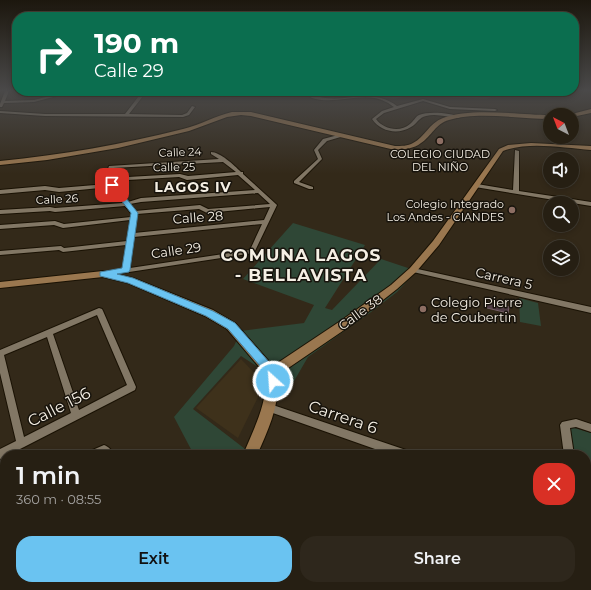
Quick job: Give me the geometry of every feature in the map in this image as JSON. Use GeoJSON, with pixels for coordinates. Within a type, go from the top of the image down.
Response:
{"type":"FeatureCollection","features":[{"type":"Feature","properties":{"kind":"street"},"geometry":{"type":"LineString","coordinates":[[0,163],[97,149],[201,126],[218,119]]}},
{"type":"Feature","properties":{"kind":"street"},"geometry":{"type":"LineString","coordinates":[[270,119],[388,147],[410,147],[423,141],[433,126],[449,119]]}},
{"type":"Feature","properties":{"kind":"street"},"geometry":{"type":"LineString","coordinates":[[374,119],[375,122],[388,130],[398,130],[412,125],[417,119]]}},
{"type":"Feature","properties":{"kind":"street"},"geometry":{"type":"LineString","coordinates":[[322,131],[325,140]]}},
{"type":"Feature","properties":{"kind":"street"},"geometry":{"type":"LineString","coordinates":[[311,188],[296,182],[320,159],[316,150],[325,140],[342,135]]}},
{"type":"Feature","properties":{"kind":"street","name":"Calle 38"},"geometry":{"type":"LineString","coordinates":[[272,373],[346,323],[394,287],[413,270],[436,243],[501,150],[510,146],[522,145],[591,148]]}},
{"type":"Feature","properties":{"kind":"street"},"geometry":{"type":"LineString","coordinates":[[516,192],[517,151]]}},
{"type":"Feature","properties":{"kind":"street"},"geometry":{"type":"LineString","coordinates":[[213,153],[226,160],[259,191],[268,197],[274,205]]}},
{"type":"Feature","properties":{"kind":"street","name":"Calle 24"},"geometry":{"type":"LineString","coordinates":[[107,180],[111,167],[226,160]]}},
{"type":"Feature","properties":{"kind":"street","name":"Calle 25"},"geometry":{"type":"LineString","coordinates":[[107,180],[180,175],[187,178],[241,173]]}},
{"type":"Feature","properties":{"kind":"street"},"geometry":{"type":"LineString","coordinates":[[107,180],[134,216],[126,270]]}},
{"type":"Feature","properties":{"kind":"street"},"geometry":{"type":"LineString","coordinates":[[0,192],[45,188],[59,190],[112,185]]}},
{"type":"Feature","properties":{"kind":"street"},"geometry":{"type":"LineString","coordinates":[[477,186],[591,204]]}},
{"type":"Feature","properties":{"kind":"street","name":"Calle 26"},"geometry":{"type":"LineString","coordinates":[[0,212],[54,210],[125,204],[141,200],[259,191]]}},
{"type":"Feature","properties":{"kind":"street"},"geometry":{"type":"LineString","coordinates":[[0,227],[55,223],[63,226],[200,207],[208,211],[274,205]]}},
{"type":"Feature","properties":{"kind":"street"},"geometry":{"type":"LineString","coordinates":[[266,222],[274,205]]}},
{"type":"Feature","properties":{"kind":"street","name":"Calle 28"},"geometry":{"type":"LineString","coordinates":[[132,235],[266,222]]}},
{"type":"Feature","properties":{"kind":"street","name":"Calle 29"},"geometry":{"type":"LineString","coordinates":[[103,274],[252,252],[266,222]]}},
{"type":"Feature","properties":{"kind":"street"},"geometry":{"type":"LineString","coordinates":[[0,253],[60,248],[63,250],[130,243]]}},
{"type":"Feature","properties":{"kind":"street","name":"Carrera 5"},"geometry":{"type":"LineString","coordinates":[[413,270],[591,310]]}},
{"type":"Feature","properties":{"kind":"street"},"geometry":{"type":"LineString","coordinates":[[0,285],[103,274],[130,280],[209,313],[231,326],[272,373],[274,389],[270,408],[252,450]]}},
{"type":"Feature","properties":{"kind":"street","name":"Calle 156"},"geometry":{"type":"LineString","coordinates":[[8,450],[132,387],[99,311],[48,332]]}},
{"type":"Feature","properties":{"kind":"street"},"geometry":{"type":"LineString","coordinates":[[21,444],[0,354],[48,332],[76,415]]}},
{"type":"Feature","properties":{"kind":"street","name":"Carrera 6"},"geometry":{"type":"LineString","coordinates":[[270,408],[392,450]]}},
{"type":"Feature","properties":{"kind":"street"},"geometry":{"type":"LineString","coordinates":[[568,450],[565,425],[576,424],[591,428]]}},
{"type":"Feature","properties":{"kind":"shaded area"},"geometry":{"type":"Polygon","coordinates":[[[241,359],[262,381],[258,397],[238,438],[196,408],[241,359]]]}},
{"type":"Feature","properties":{"kind":"green space"},"geometry":{"type":"Polygon","coordinates":[[[293,223],[365,245],[325,308],[332,310],[381,259],[417,271],[397,292],[308,357],[290,388],[241,356],[193,409],[246,450],[191,450],[174,417],[234,346],[241,331],[304,323],[314,305],[243,279],[293,223]]]}},
{"type":"Feature","properties":{"kind":"green space"},"geometry":{"type":"Polygon","coordinates":[[[519,298],[538,303],[541,326],[520,322],[519,298]]]}},
{"type":"Feature","properties":{"kind":"green space"},"geometry":{"type":"Polygon","coordinates":[[[571,427],[591,433],[591,450],[570,450],[571,427]]]}},
{"type":"Feature","properties":{"kind":"building"},"geometry":{"type":"Polygon","coordinates":[[[488,302],[509,307],[508,313],[487,308],[488,302]]]}},
{"type":"Feature","properties":{"kind":"place","name":"COLEGIO CIUDAD DEL NIÑO"},"geometry":{"type":"Point","coordinates":[440,141]}},
{"type":"Feature","properties":{"kind":"place","name":"Colegio Integrado Los Andes - CIANDES"},"geometry":{"type":"Point","coordinates":[512,210]}},
{"type":"Feature","properties":{"kind":"place","name":"Colegio Pierre de Coubertin"},"geometry":{"type":"Point","coordinates":[423,309]}},
{"type":"Feature","properties":{"kind":"district","name":"LAGOS IV"},"geometry":{"type":"Point","coordinates":[193,187]}},
{"type":"Feature","properties":{"kind":"district","name":"COMUNA LAGOS - BELLAVISTA"},"geometry":{"type":"Point","coordinates":[301,265]}},
{"type":"Feature","properties":{"kind":"route"},"geometry":{"type":"LineString","coordinates":[[112,185],[125,204],[134,213],[134,218],[126,270],[103,274],[130,280],[209,313],[231,326],[272,373],[273,381]]}}]}
